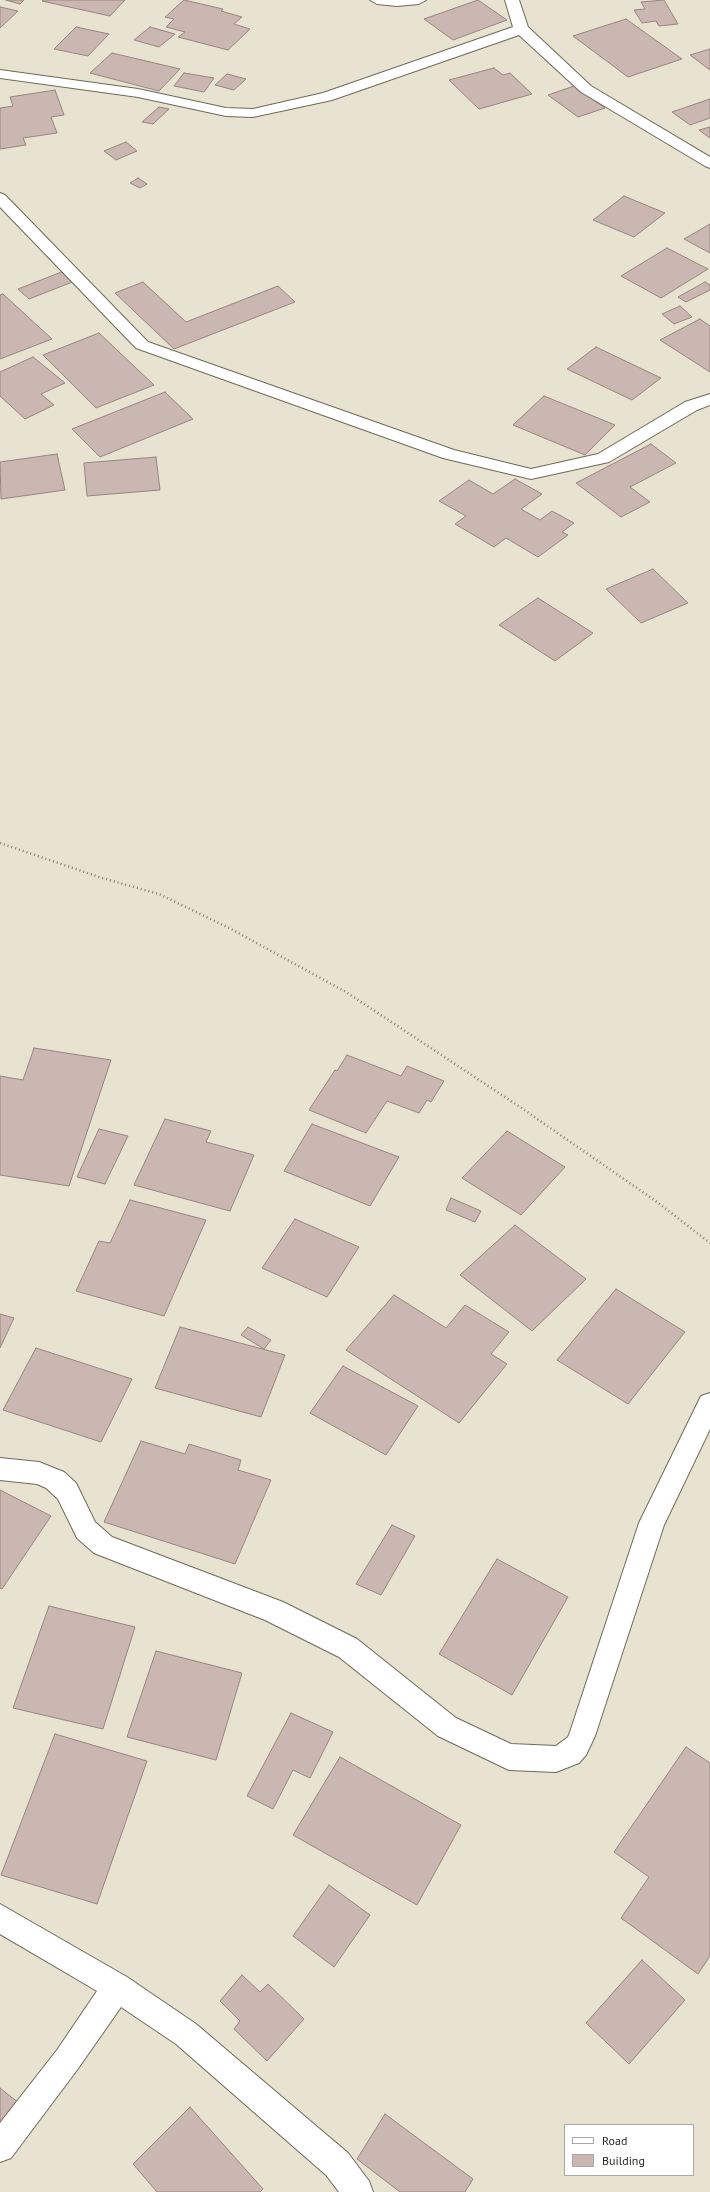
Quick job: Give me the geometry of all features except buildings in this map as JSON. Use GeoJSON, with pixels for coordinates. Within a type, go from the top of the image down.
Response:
{"type":"FeatureCollection","features":[{"type":"Feature","properties":{"kind":"street"},"geometry":{"type":"LineString","coordinates":[[377,0],[397,2],[419,0]]}},
{"type":"Feature","properties":{"kind":"street"},"geometry":{"type":"LineString","coordinates":[[512,0],[521,29],[586,89],[710,163]]}},
{"type":"Feature","properties":{"kind":"street"},"geometry":{"type":"LineString","coordinates":[[0,74],[138,93],[226,112],[253,113],[327,97],[521,29]]}},
{"type":"Feature","properties":{"kind":"street"},"geometry":{"type":"LineString","coordinates":[[0,198],[142,345],[450,454],[531,474],[603,458],[691,406],[710,399]]}},
{"type":"Feature","properties":{"kind":"street"},"geometry":{"type":"LineString","coordinates":[[0,1469],[39,1473],[55,1480],[67,1491],[86,1530],[103,1546],[274,1611],[348,1648],[447,1727],[509,1757],[556,1759],[569,1754],[577,1746],[582,1736],[652,1523],[710,1404]]}},
{"type":"Feature","properties":{"kind":"street"},"geometry":{"type":"LineString","coordinates":[[0,1918],[117,1987],[186,2034],[337,2164],[358,2192]]}},
{"type":"Feature","properties":{"kind":"street"},"geometry":{"type":"LineString","coordinates":[[0,2147],[67,2060],[117,1987]]}},
{"type":"Feature","properties":{"kind":"path"},"geometry":{"type":"LineString","coordinates":[[0,843],[102,878],[159,894],[231,928],[346,992],[527,1111],[657,1202],[710,1243]]}}]}
